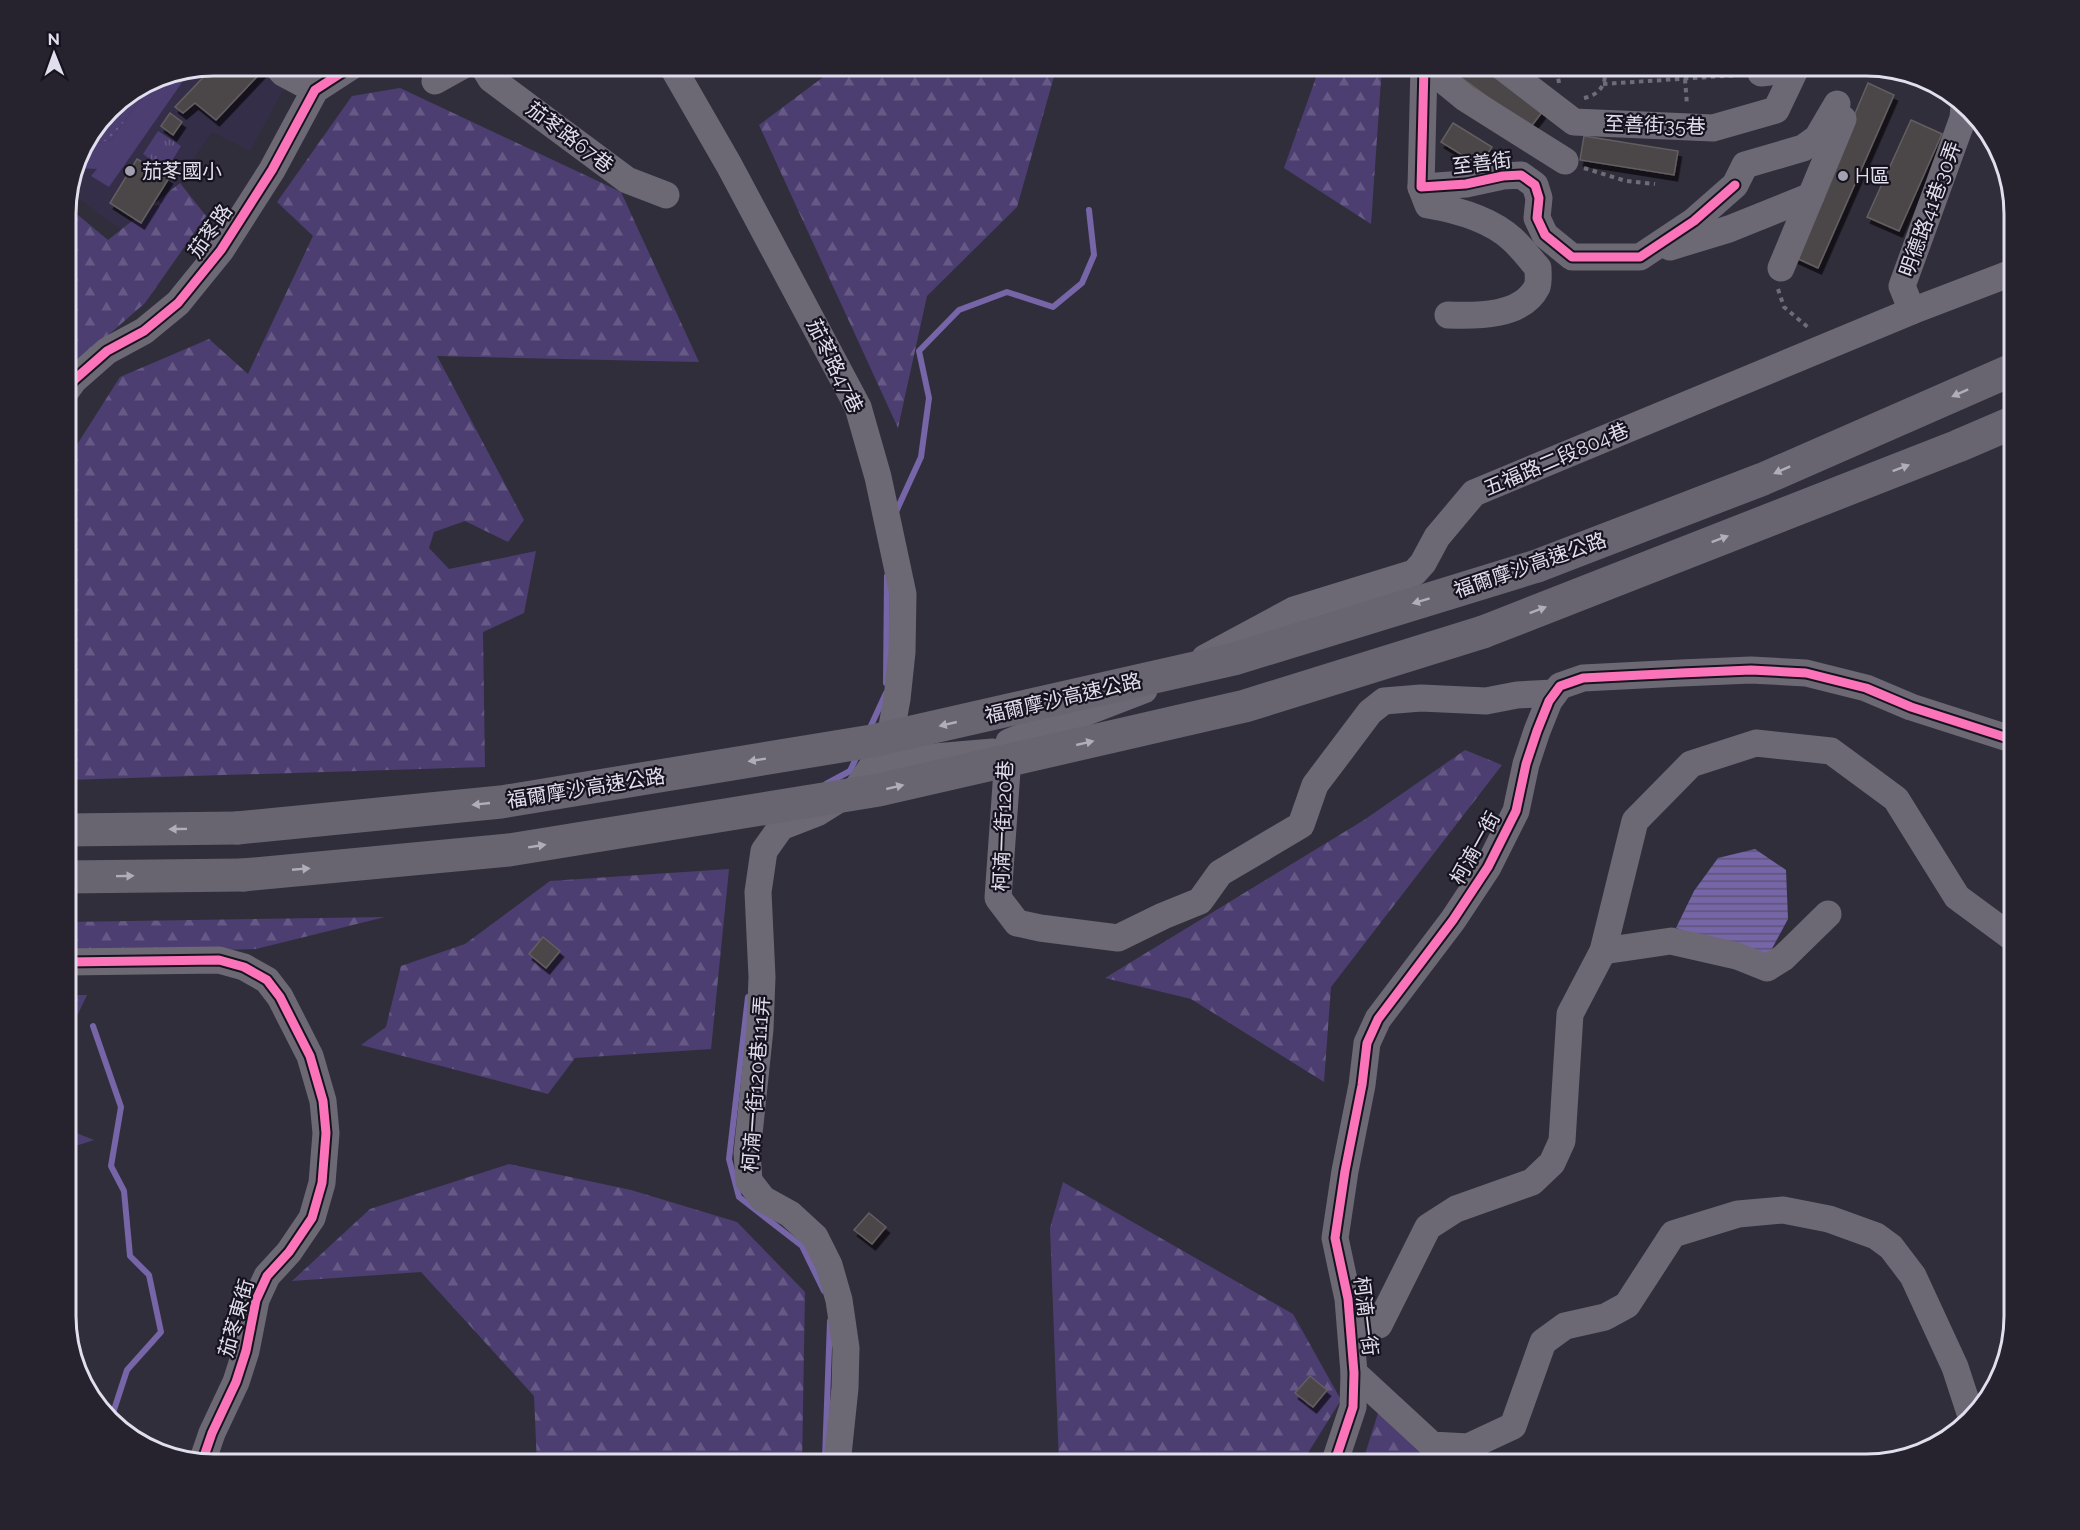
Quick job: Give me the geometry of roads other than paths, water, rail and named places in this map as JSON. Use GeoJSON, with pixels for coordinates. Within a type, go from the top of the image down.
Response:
{"type":"FeatureCollection","features":[{"type":"Feature","properties":{"kind":"highway","name":"福爾摩沙高速公路"},"geometry":{"type":"LineString","coordinates":[[77,830],[237,828],[501,802],[872,741],[1233,659],[1538,566],[1763,478],[2004,373]]}},
{"type":"Feature","properties":{"kind":"highway"},"geometry":{"type":"LineString","coordinates":[[77,877],[243,874],[509,850],[879,790],[1245,706],[1484,632],[2004,427]]}},
{"type":"Feature","properties":{"kind":"street","name":"至善街"},"geometry":{"type":"LineString","coordinates":[[1425,76],[1421,187],[1466,184],[1503,176],[1521,175],[1535,185],[1539,198],[1537,218],[1545,235],[1572,257],[1640,257]]}},
{"type":"Feature","properties":{"kind":"street"},"geometry":{"type":"LineString","coordinates":[[1438,76],[1465,98],[1565,161]]}},
{"type":"Feature","properties":{"kind":"street","name":"至善街35巷"},"geometry":{"type":"LineString","coordinates":[[1514,76],[1574,122],[1713,128],[1776,110],[1792,76]]}},
{"type":"Feature","properties":{"kind":"street"},"geometry":{"type":"LineString","coordinates":[[290,77],[315,90]]}},
{"type":"Feature","properties":{"kind":"street","name":"茄苳路"},"geometry":{"type":"LineString","coordinates":[[77,377],[106,351],[144,331],[178,303],[221,250],[272,170],[315,90],[335,77]]}},
{"type":"Feature","properties":{"kind":"street"},"geometry":{"type":"LineString","coordinates":[[435,81],[442,77]]}},
{"type":"Feature","properties":{"kind":"street","name":"茄苳路67巷"},"geometry":{"type":"LineString","coordinates":[[490,77],[627,180],[666,195]]}},
{"type":"Feature","properties":{"kind":"street","name":"茄苳路47巷"},"geometry":{"type":"LineString","coordinates":[[678,77],[735,175],[858,407],[878,477],[903,594],[902,652],[897,699],[889,742],[875,762]]}},
{"type":"Feature","properties":{"kind":"street"},"geometry":{"type":"LineString","coordinates":[[1640,257],[1694,221],[1735,185],[1745,165],[1803,148],[1817,138],[1845,100],[1811,196],[1781,268]]}},
{"type":"Feature","properties":{"kind":"street","name":"明德路41巷30弄"},"geometry":{"type":"LineString","coordinates":[[1912,311],[1902,286],[1963,117]]}},
{"type":"Feature","properties":{"kind":"street"},"geometry":{"type":"LineString","coordinates":[[1421,187],[1428,205],[1456,210],[1491,225],[1512,239],[1538,268],[1537,286],[1521,305],[1481,316],[1448,315]]}},
{"type":"Feature","properties":{"kind":"street"},"geometry":{"type":"LineString","coordinates":[[1640,257],[1729,229],[1811,196]]}},
{"type":"Feature","properties":{"kind":"street","name":"五福路二段804巷"},"geometry":{"type":"LineString","coordinates":[[1008,751],[1009,742],[1136,694],[1294,610],[1414,573],[1423,563],[1437,537],[1474,493],[1912,311],[2004,276]]}},
{"type":"Feature","properties":{"kind":"street"},"geometry":{"type":"LineString","coordinates":[[1554,693],[1560,686],[1583,678],[1751,670],[1806,673],[1866,688],[1911,707],[2004,737]]}},
{"type":"Feature","properties":{"kind":"street","name":"柯湳一街120巷"},"geometry":{"type":"LineString","coordinates":[[875,762],[1008,751],[998,898],[1017,923],[1118,938],[1200,901],[1220,873],[1301,825],[1315,785],[1370,712],[1384,701],[1421,698],[1486,701],[1517,695],[1554,693]]}},
{"type":"Feature","properties":{"kind":"street","name":"柯湳一街"},"geometry":{"type":"LineString","coordinates":[[1337,1454],[1353,1407],[1354,1373],[1348,1299],[1335,1238],[1362,1085],[1367,1043],[1378,1019],[1453,920],[1488,867],[1516,811],[1526,764],[1549,700],[1554,693]]}},
{"type":"Feature","properties":{"kind":"street"},"geometry":{"type":"LineString","coordinates":[[1351,1327],[1379,1325],[1428,1227],[1456,1209],[1532,1182],[1552,1163],[1562,1141],[1570,1014],[1604,951],[1635,821],[1691,764],[1756,743],[1831,751],[1896,799],[1957,897],[2004,932]]}},
{"type":"Feature","properties":{"kind":"street","name":"柯湳一街120巷111弄"},"geometry":{"type":"LineString","coordinates":[[838,1454],[845,1388],[846,1348],[839,1300],[829,1265],[815,1237],[790,1214],[763,1199],[748,1181],[747,1153],[760,1029],[762,977],[758,892],[764,851],[781,827],[816,813],[857,788],[875,762]]}},
{"type":"Feature","properties":{"kind":"street"},"geometry":{"type":"LineString","coordinates":[[1604,951],[1671,941],[1737,956],[1767,968],[1783,958],[1828,914]]}},
{"type":"Feature","properties":{"kind":"street","name":"茄苳東街"},"geometry":{"type":"LineString","coordinates":[[77,962],[219,960],[244,967],[267,980],[280,997],[310,1056],[323,1101],[326,1133],[322,1182],[312,1218],[289,1252],[267,1276],[256,1300],[246,1351],[236,1382],[205,1453]]}},
{"type":"Feature","properties":{"kind":"street"},"geometry":{"type":"LineString","coordinates":[[1354,1373],[1432,1445],[1468,1447],[1513,1426],[1543,1342],[1565,1326],[1605,1317],[1627,1305],[1673,1234],[1738,1214],[1783,1210],[1829,1219],[1876,1236],[1891,1247],[1913,1276],[1955,1367],[1968,1407]]}},
{"type":"Feature","properties":{"kind":"waterway"},"geometry":{"type":"LineString","coordinates":[[895,514],[921,457],[929,398],[919,351],[959,310],[1007,292],[1053,307],[1082,283],[1094,255],[1089,210]]}},
{"type":"Feature","properties":{"kind":"waterway"},"geometry":{"type":"LineString","coordinates":[[886,683],[887,576]]}},
{"type":"Feature","properties":{"kind":"waterway"},"geometry":{"type":"LineString","coordinates":[[869,730],[886,693]]}},
{"type":"Feature","properties":{"kind":"waterway"},"geometry":{"type":"LineString","coordinates":[[826,784],[850,771],[857,756]]}},
{"type":"Feature","properties":{"kind":"waterway"},"geometry":{"type":"LineString","coordinates":[[748,997],[729,1159],[739,1197],[802,1246],[824,1291]]}},
{"type":"Feature","properties":{"kind":"waterway"},"geometry":{"type":"LineString","coordinates":[[93,1026],[121,1107],[111,1166],[124,1191],[130,1256],[149,1275],[161,1332],[127,1370],[114,1410]]}},
{"type":"Feature","properties":{"kind":"waterway"},"geometry":{"type":"LineString","coordinates":[[825,1454],[830,1321]]}},
{"type":"Feature","properties":{"kind":"place","name":"茄苳國小"},"geometry":{"type":"Point","coordinates":[130,171]}},
{"type":"Feature","properties":{"kind":"place","name":"H區"},"geometry":{"type":"Point","coordinates":[1843,176]}}]}
